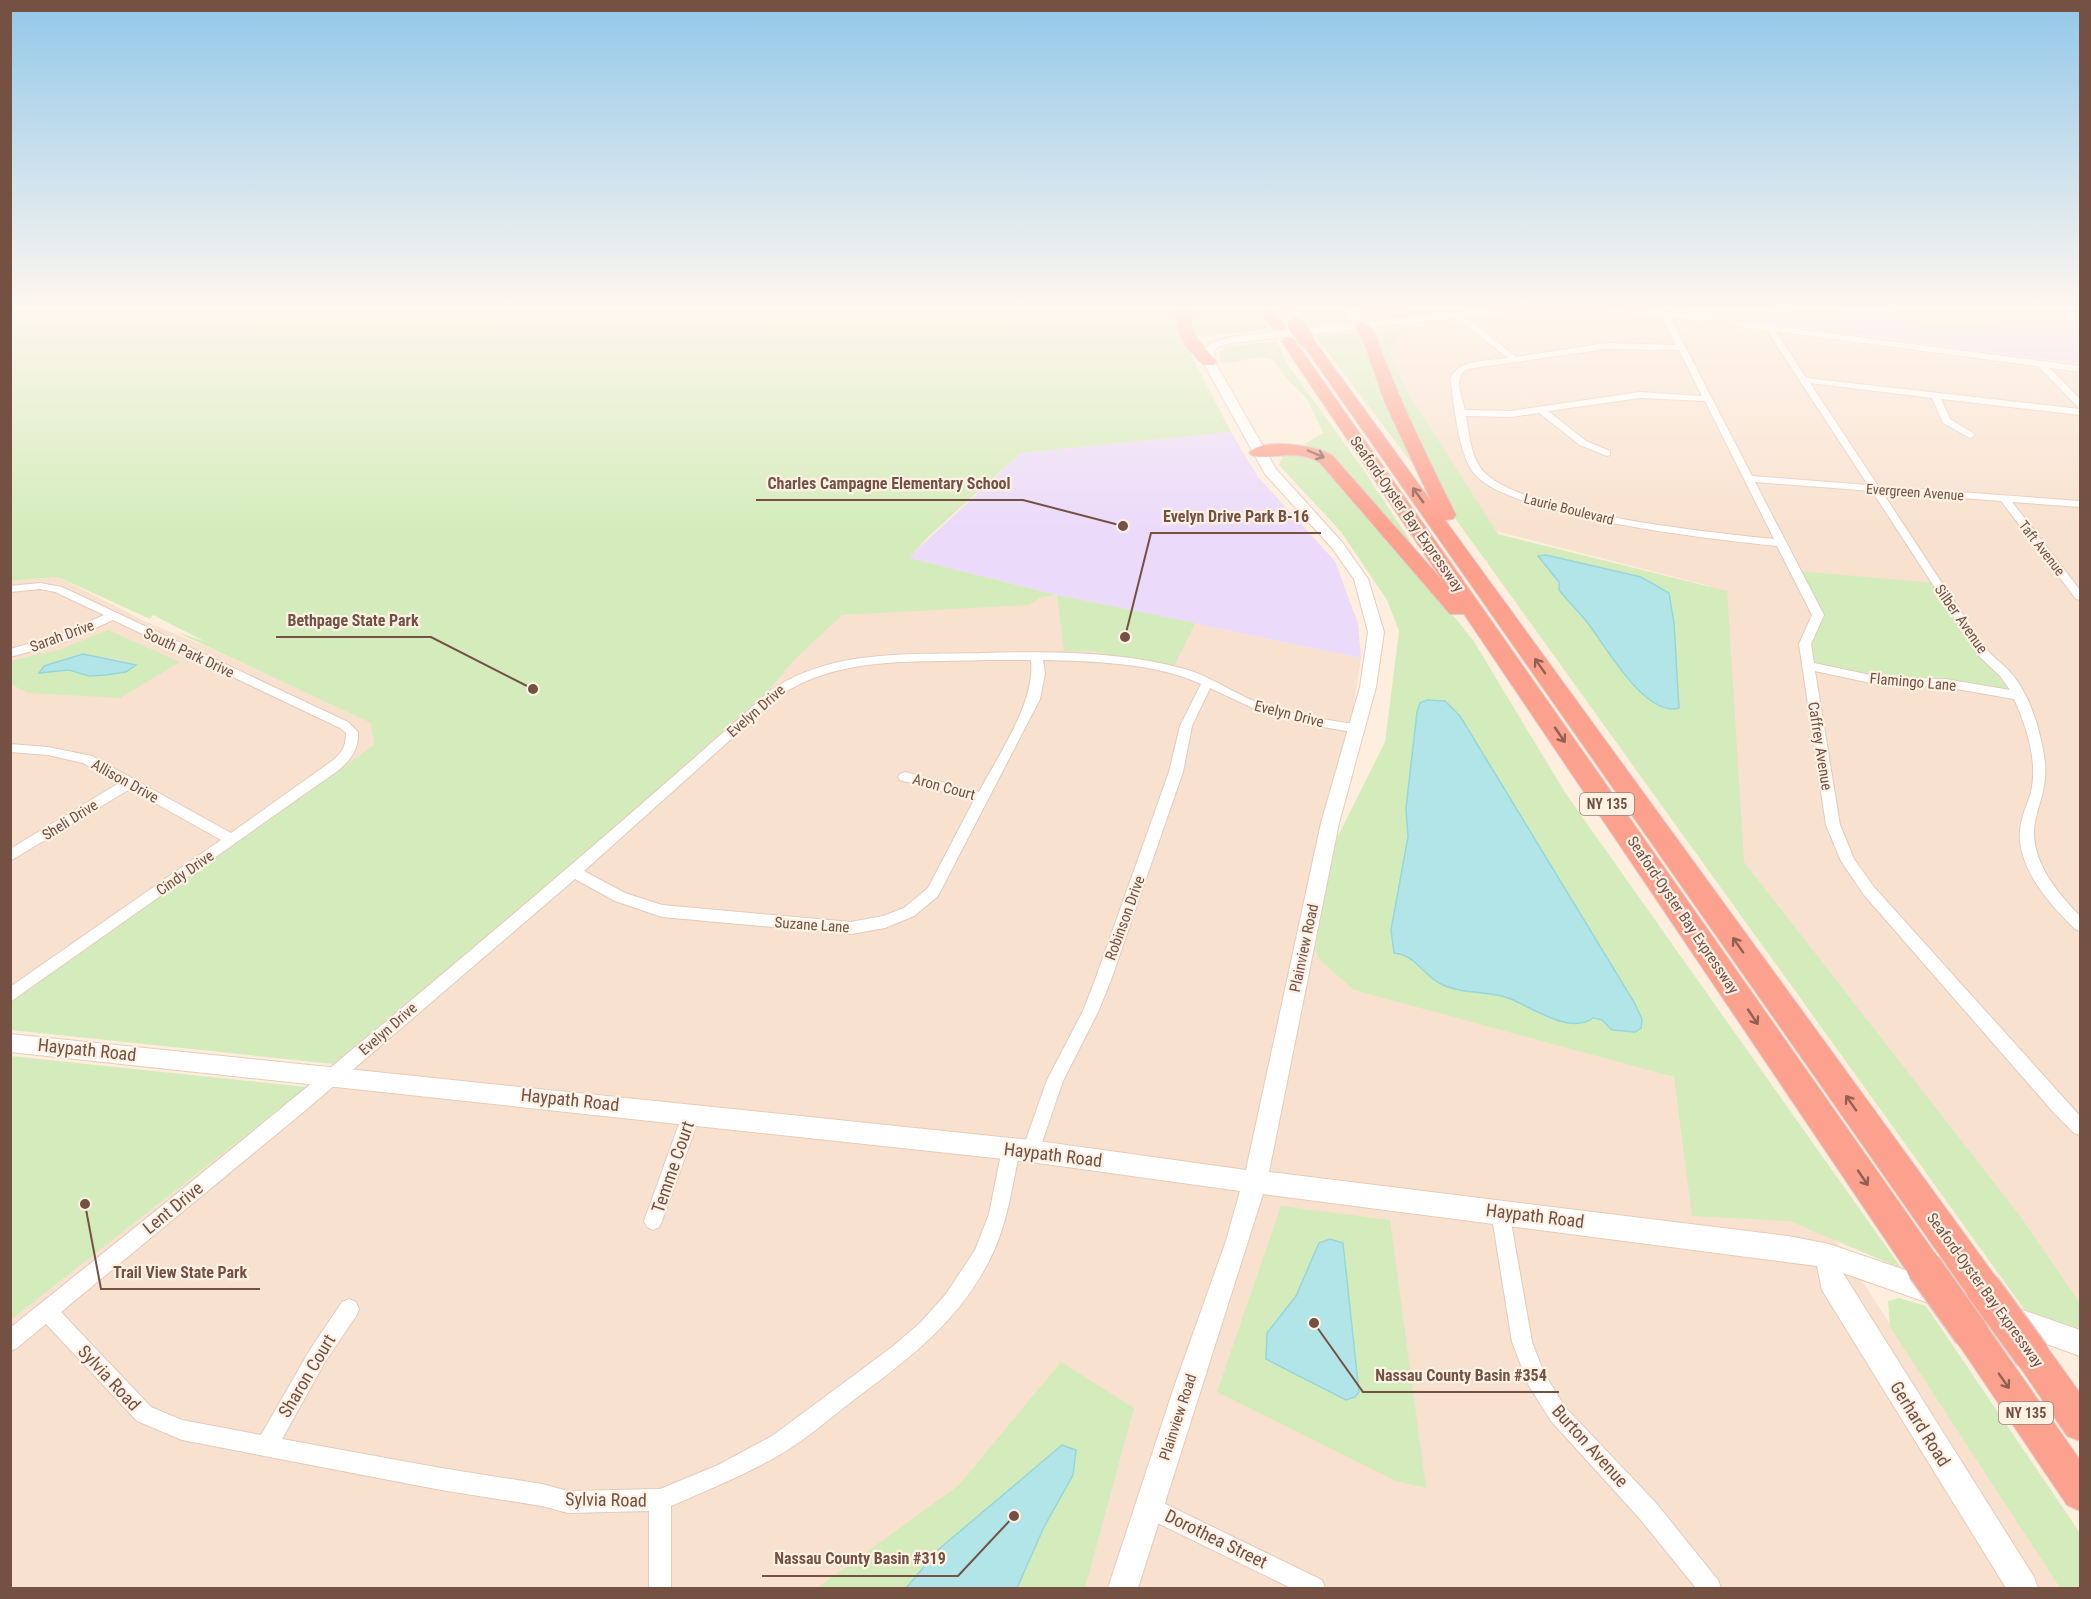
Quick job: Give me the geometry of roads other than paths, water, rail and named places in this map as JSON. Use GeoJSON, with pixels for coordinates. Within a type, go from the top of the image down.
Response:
{"type":"FeatureCollection","features":[{"type":"Feature","properties":{"kind":"highway","name":"Seaford-Oyster Bay Expressway"},"geometry":{"type":"LineString","coordinates":[[1326,382],[1542,710],[2080,1492]]}},
{"type":"Feature","properties":{"kind":"highway","name":"Seaford-Oyster Bay Expressway"},"geometry":{"type":"LineString","coordinates":[[1331,382],[1489,594],[2080,1423]]}},
{"type":"Feature","properties":{"kind":"highway"},"geometry":{"type":"LineString","coordinates":[[1385,382],[1435,493],[1489,594]]}},
{"type":"Feature","properties":{"kind":"highway"},"geometry":{"type":"LineString","coordinates":[[1258,453],[1303,449],[1322,456],[1331,463],[1542,710]]}},
{"type":"Feature","properties":{"kind":"main road","name":"Plainview Road"},"geometry":{"type":"LineString","coordinates":[[1123,1588],[1187,1387],[1238,1241],[1265,1144],[1282,1048],[1330,823],[1358,729],[1374,656],[1376,632],[1361,579],[1346,555],[1270,471],[1220,382]]}},
{"type":"Feature","properties":{"kind":"main road","name":"Haypath Road"},"geometry":{"type":"LineString","coordinates":[[10,1042],[692,1113],[1021,1150],[1254,1182],[1788,1248],[1829,1256],[2080,1343]]}},
{"type":"Feature","properties":{"kind":"main road","name":"Gerhard Road"},"geometry":{"type":"LineString","coordinates":[[1829,1256],[1831,1281],[2023,1588]]}},
{"type":"Feature","properties":{"kind":"street","name":"Laurie Boulevard"},"geometry":{"type":"LineString","coordinates":[[1455,382],[1474,466],[1488,480],[1514,495],[1658,530],[1782,543]]}},
{"type":"Feature","properties":{"kind":"street","name":"Caffrey Avenue"},"geometry":{"type":"LineString","coordinates":[[1699,382],[1818,615],[1805,644],[1833,825],[1848,861],[1869,891],[2060,1108],[2080,1127]]}},
{"type":"Feature","properties":{"kind":"street","name":"Silber Avenue"},"geometry":{"type":"LineString","coordinates":[[1805,382],[1984,654],[2009,678],[2019,696],[2040,764],[2039,786],[2027,815],[2027,843],[2043,879],[2080,925]]}},
{"type":"Feature","properties":{"kind":"street"},"geometry":{"type":"LineString","coordinates":[[1827,382],[2080,412]]}},
{"type":"Feature","properties":{"kind":"street"},"geometry":{"type":"LineString","coordinates":[[2062,382],[2076,394],[2080,404]]}},
{"type":"Feature","properties":{"kind":"street"},"geometry":{"type":"LineString","coordinates":[[1462,412],[1511,414],[1640,395],[1708,399]]}},
{"type":"Feature","properties":{"kind":"street"},"geometry":{"type":"LineString","coordinates":[[1935,395],[1946,421],[1970,435]]}},
{"type":"Feature","properties":{"kind":"street"},"geometry":{"type":"LineString","coordinates":[[1541,410],[1577,439],[1607,453]]}},
{"type":"Feature","properties":{"kind":"street","name":"Evergreen Avenue"},"geometry":{"type":"LineString","coordinates":[[1750,479],[2080,504]]}},
{"type":"Feature","properties":{"kind":"street","name":"Taft Avenue"},"geometry":{"type":"LineString","coordinates":[[2004,498],[2080,597]]}},
{"type":"Feature","properties":{"kind":"street","name":"South Park Drive"},"geometry":{"type":"LineString","coordinates":[[10,589],[40,586],[58,589],[344,725],[352,732],[353,745]]}},
{"type":"Feature","properties":{"kind":"street","name":"Sarah Drive"},"geometry":{"type":"LineString","coordinates":[[10,653],[61,639],[112,616]]}},
{"type":"Feature","properties":{"kind":"street","name":"Evelyn Drive"},"geometry":{"type":"LineString","coordinates":[[335,1075],[573,871],[774,694],[808,673],[834,665],[864,661],[1073,655],[1109,658],[1183,673],[1208,681],[1258,708],[1294,718],[1358,729]]}},
{"type":"Feature","properties":{"kind":"street","name":"Suzane Lane"},"geometry":{"type":"LineString","coordinates":[[573,871],[620,897],[662,911],[851,928],[867,927],[909,912],[933,892],[1034,699],[1039,673],[1037,656]]}},
{"type":"Feature","properties":{"kind":"street","name":"Flamingo Lane"},"geometry":{"type":"LineString","coordinates":[[1808,666],[1880,681],[1945,683],[2019,696]]}},
{"type":"Feature","properties":{"kind":"street","name":"Robinson Drive"},"geometry":{"type":"LineString","coordinates":[[1021,1150],[1080,1035],[1103,980],[1176,772],[1186,726],[1208,681]]}},
{"type":"Feature","properties":{"kind":"street","name":"Cindy Drive"},"geometry":{"type":"LineString","coordinates":[[10,996],[346,758],[353,745]]}},
{"type":"Feature","properties":{"kind":"street","name":"Allison Drive"},"geometry":{"type":"LineString","coordinates":[[10,748],[70,754],[87,759],[232,840]]}},
{"type":"Feature","properties":{"kind":"street","name":"Aron Court"},"geometry":{"type":"LineString","coordinates":[[905,777],[983,798]]}},
{"type":"Feature","properties":{"kind":"street","name":"Sheli Drive"},"geometry":{"type":"LineString","coordinates":[[10,856],[129,783]]}},
{"type":"Feature","properties":{"kind":"street","name":"Lent Drive"},"geometry":{"type":"LineString","coordinates":[[10,1341],[335,1075]]}},
{"type":"Feature","properties":{"kind":"street","name":"Temme Court"},"geometry":{"type":"LineString","coordinates":[[653,1221],[692,1113]]}},
{"type":"Feature","properties":{"kind":"street","name":"Sylvia Road"},"geometry":{"type":"LineString","coordinates":[[47,1311],[144,1414],[182,1430],[267,1444],[441,1479],[542,1495],[568,1502],[660,1500],[725,1472],[778,1443],[927,1330],[953,1301],[982,1256],[1021,1150]]}},
{"type":"Feature","properties":{"kind":"street","name":"Burton Avenue"},"geometry":{"type":"LineString","coordinates":[[1500,1211],[1522,1342],[1536,1379],[1558,1414],[1648,1511],[1710,1588]]}},
{"type":"Feature","properties":{"kind":"street","name":"Sharon Court"},"geometry":{"type":"LineString","coordinates":[[267,1444],[318,1355],[349,1309]]}},
{"type":"Feature","properties":{"kind":"street"},"geometry":{"type":"LineString","coordinates":[[660,1500],[660,1588]]}},
{"type":"Feature","properties":{"kind":"street","name":"Dorothea Street"},"geometry":{"type":"LineString","coordinates":[[1149,1506],[1314,1588]]}},
{"type":"Feature","properties":{"kind":"water"},"geometry":{"type":"Polygon","coordinates":[[[1546,555],[1641,577],[1669,593],[1674,623],[1679,708],[1666,708],[1653,702],[1627,677],[1587,622],[1559,590],[1559,582],[1538,556],[1546,555]]]}},
{"type":"Feature","properties":{"kind":"water"},"geometry":{"type":"Polygon","coordinates":[[[83,654],[136,665],[126,672],[106,675],[89,676],[69,670],[39,673],[44,666],[83,654]]]}},
{"type":"Feature","properties":{"kind":"water"},"geometry":{"type":"Polygon","coordinates":[[[1427,700],[1445,701],[1460,716],[1634,1002],[1642,1019],[1641,1028],[1635,1032],[1612,1030],[1602,1020],[1593,1018],[1584,1022],[1563,1022],[1502,996],[1447,987],[1433,979],[1408,957],[1394,953],[1391,930],[1408,837],[1406,808],[1417,712],[1420,703],[1427,700]]]}},
{"type":"Feature","properties":{"kind":"water"},"geometry":{"type":"Polygon","coordinates":[[[1330,1239],[1343,1243],[1359,1392],[1355,1397],[1346,1400],[1266,1359],[1267,1333],[1296,1296],[1319,1243],[1330,1239]]]}},
{"type":"Feature","properties":{"kind":"water"},"geometry":{"type":"Polygon","coordinates":[[[1062,1445],[1076,1450],[1073,1475],[1044,1527],[1017,1588],[906,1588],[939,1549],[1062,1445]]]}},
{"type":"Feature","properties":{"kind":"place","name":"Charles Campagne Elementary School"},"geometry":{"type":"Point","coordinates":[1123,526]}},
{"type":"Feature","properties":{"kind":"place","name":"Evelyn Drive Park B-16"},"geometry":{"type":"Point","coordinates":[1125,637]}},
{"type":"Feature","properties":{"kind":"place","name":"Bethpage State Park"},"geometry":{"type":"Point","coordinates":[533,689]}},
{"type":"Feature","properties":{"kind":"place","name":"Trail View State Park"},"geometry":{"type":"Point","coordinates":[85,1204]}},
{"type":"Feature","properties":{"kind":"place","name":"Nassau County Basin #354"},"geometry":{"type":"Point","coordinates":[1314,1323]}},
{"type":"Feature","properties":{"kind":"place","name":"Nassau County Basin #319"},"geometry":{"type":"Point","coordinates":[1014,1516]}}]}
